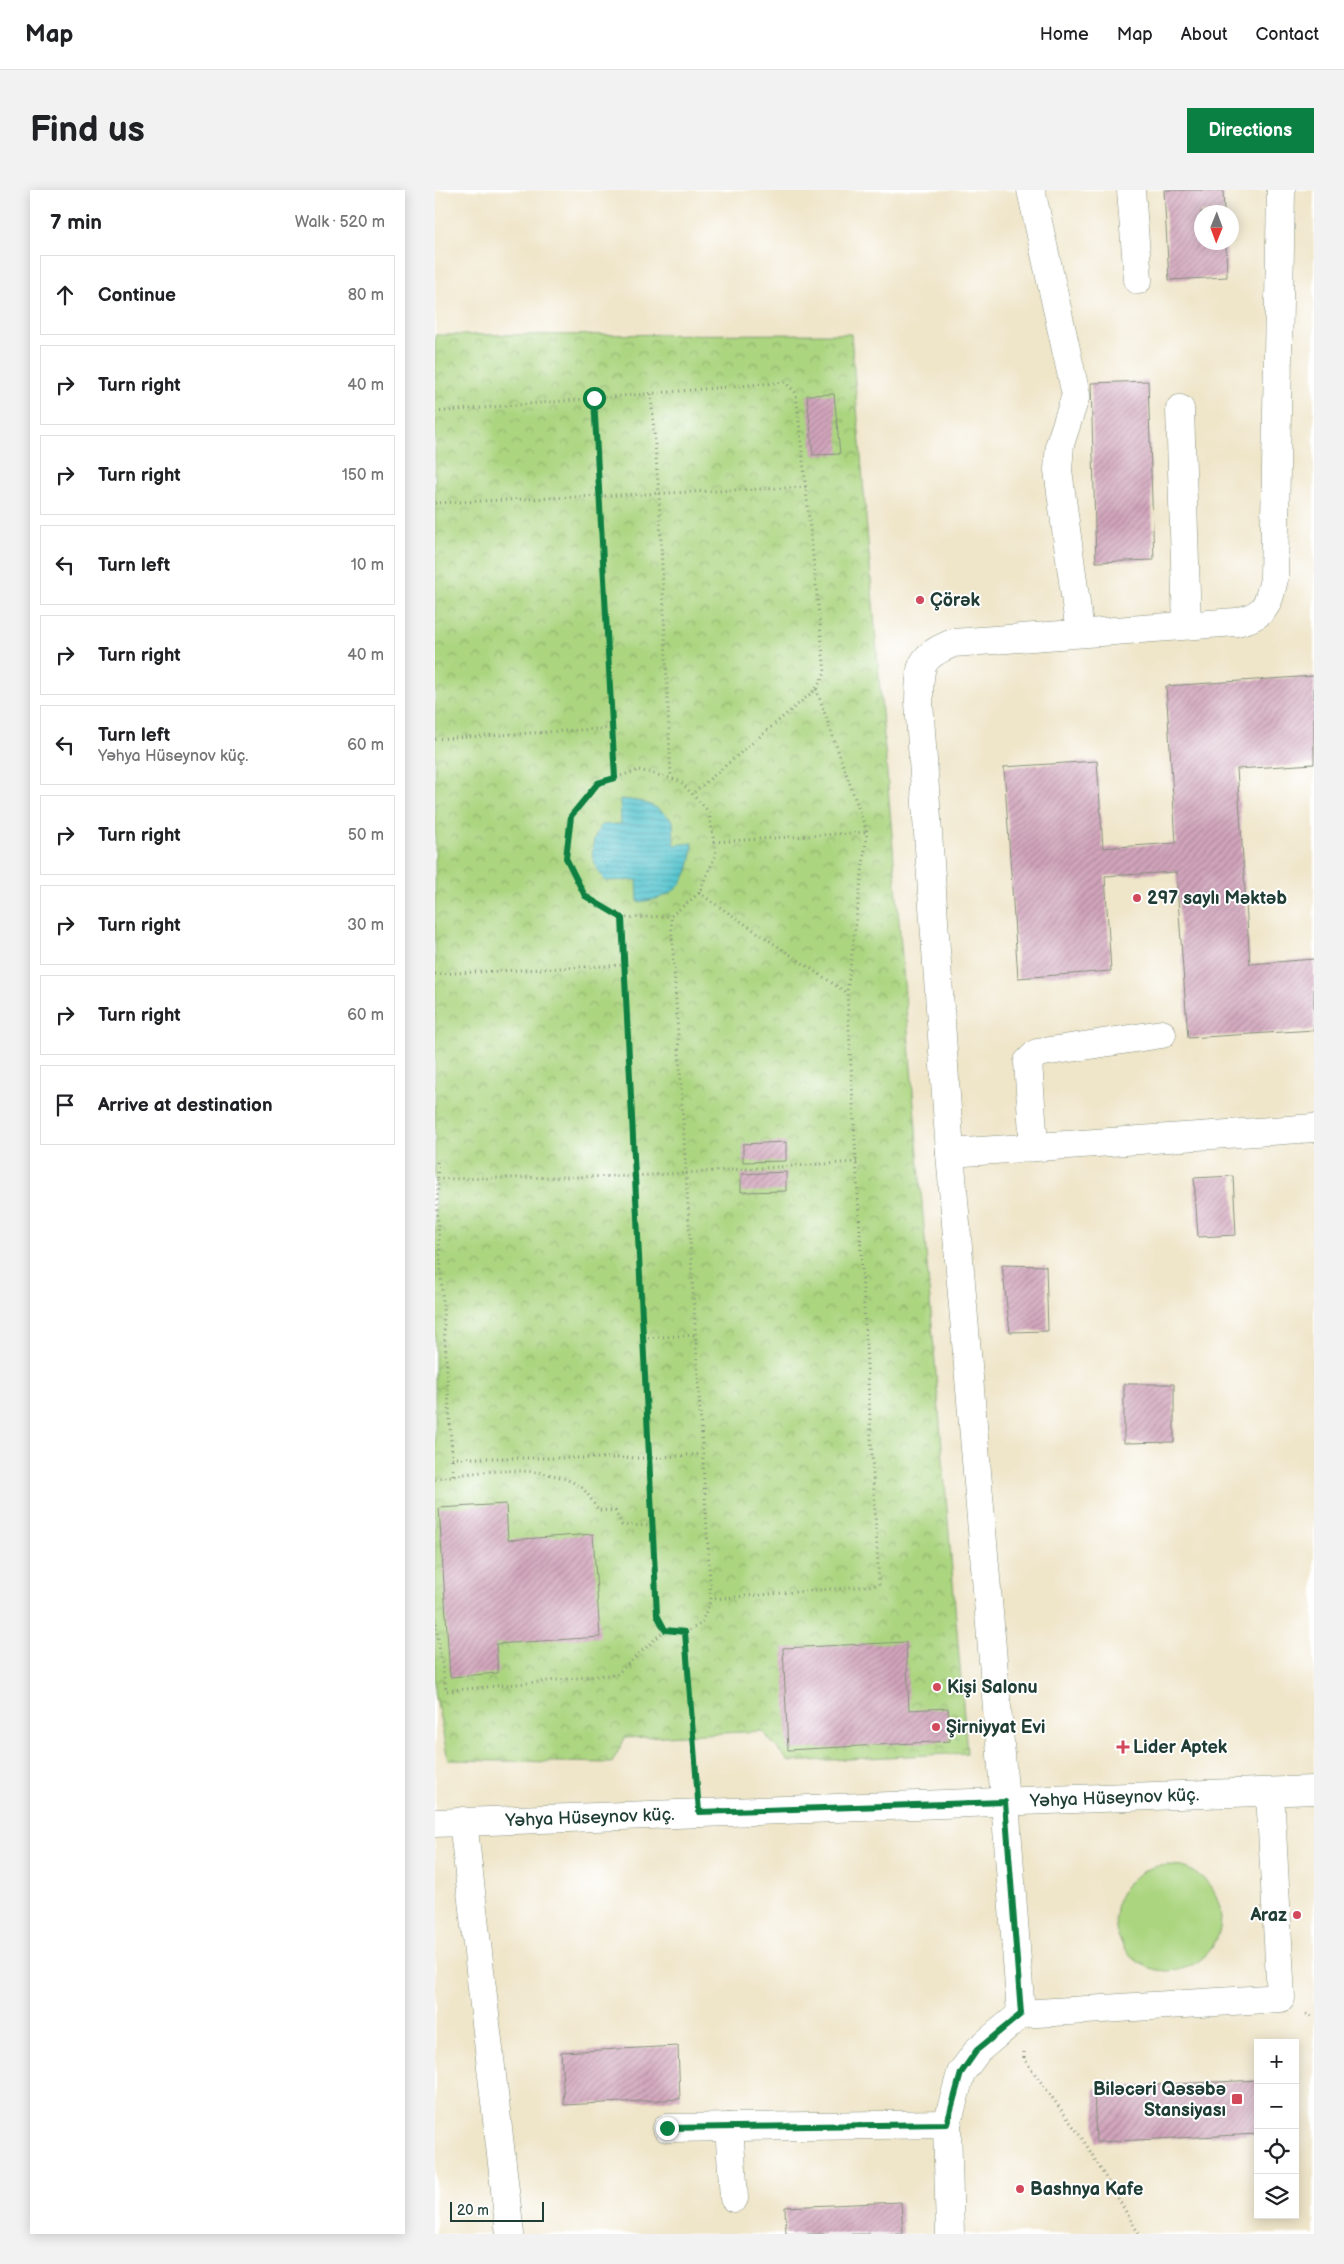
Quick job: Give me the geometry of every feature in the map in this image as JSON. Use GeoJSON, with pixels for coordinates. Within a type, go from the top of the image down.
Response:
{"type":"FeatureCollection","features":[{"type":"Feature","properties":{"kind":"street"},"geometry":{"type":"LineString","coordinates":[[1031,190],[1077,395],[1060,444],[1058,470],[1080,633]]}},
{"type":"Feature","properties":{"kind":"street"},"geometry":{"type":"LineString","coordinates":[[1131,190],[1138,280]]}},
{"type":"Feature","properties":{"kind":"street"},"geometry":{"type":"LineString","coordinates":[[1021,2014],[950,1153],[919,702],[919,671],[927,656],[953,643],[1236,622],[1251,618],[1262,612],[1269,599],[1274,578],[1281,190]]}},
{"type":"Feature","properties":{"kind":"street"},"geometry":{"type":"LineString","coordinates":[[1180,409],[1187,625]]}},
{"type":"Feature","properties":{"kind":"street"},"geometry":{"type":"LineString","coordinates":[[1034,1146],[1028,1062],[1037,1053],[1162,1034]]}},
{"type":"Feature","properties":{"kind":"street"},"geometry":{"type":"LineString","coordinates":[[950,1153],[1314,1128]]}},
{"type":"Feature","properties":{"kind":"street","name":"Yəhya Hüseynov küç."},"geometry":{"type":"LineString","coordinates":[[435,1823],[1314,1790]]}},
{"type":"Feature","properties":{"kind":"street"},"geometry":{"type":"LineString","coordinates":[[950,2234],[947,2124],[961,2073],[977,2050],[1021,2014],[1281,1998],[1270,1792]]}},
{"type":"Feature","properties":{"kind":"street"},"geometry":{"type":"LineString","coordinates":[[463,1821],[510,2234]]}},
{"type":"Feature","properties":{"kind":"street"},"geometry":{"type":"LineString","coordinates":[[667,2128],[947,2124]]}},
{"type":"Feature","properties":{"kind":"street"},"geometry":{"type":"LineString","coordinates":[[729,2127],[734,2198]]}},
{"type":"Feature","properties":{"kind":"path"},"geometry":{"type":"LineString","coordinates":[[435,412],[785,382],[796,393],[825,673],[816,690],[691,794]]}},
{"type":"Feature","properties":{"kind":"path"},"geometry":{"type":"LineString","coordinates":[[651,394],[659,494],[671,778]]}},
{"type":"Feature","properties":{"kind":"path"},"geometry":{"type":"LineString","coordinates":[[594,398],[615,778]]}},
{"type":"Feature","properties":{"kind":"path"},"geometry":{"type":"LineString","coordinates":[[435,503],[806,486]]}},
{"type":"Feature","properties":{"kind":"path"},"geometry":{"type":"LineString","coordinates":[[711,1599],[879,1584],[847,993],[867,832],[816,690]]}},
{"type":"Feature","properties":{"kind":"path"},"geometry":{"type":"LineString","coordinates":[[435,739],[612,728]]}},
{"type":"Feature","properties":{"kind":"path"},"geometry":{"type":"LineString","coordinates":[[639,770],[671,778],[680,781],[709,812],[716,854],[699,893],[671,916],[622,918],[585,896],[566,858],[571,816],[598,783],[639,770]]}},
{"type":"Feature","properties":{"kind":"path"},"geometry":{"type":"LineString","coordinates":[[714,842],[867,832]]}},
{"type":"Feature","properties":{"kind":"path"},"geometry":{"type":"LineString","coordinates":[[699,893],[847,993]]}},
{"type":"Feature","properties":{"kind":"path"},"geometry":{"type":"LineString","coordinates":[[435,1618],[446,1691],[617,1674],[665,1630],[685,1632],[701,1624],[711,1599],[671,916]]}},
{"type":"Feature","properties":{"kind":"path"},"geometry":{"type":"LineString","coordinates":[[622,918],[657,1615],[665,1630]]}},
{"type":"Feature","properties":{"kind":"path"},"geometry":{"type":"LineString","coordinates":[[435,974],[624,965]]}},
{"type":"Feature","properties":{"kind":"path"},"geometry":{"type":"LineString","coordinates":[[437,1162],[437,1207],[453,1475]]}},
{"type":"Feature","properties":{"kind":"path"},"geometry":{"type":"LineString","coordinates":[[438,1179],[635,1176],[857,1162]]}},
{"type":"Feature","properties":{"kind":"path"},"geometry":{"type":"LineString","coordinates":[[643,1338],[695,1334]]}},
{"type":"Feature","properties":{"kind":"path"},"geometry":{"type":"LineString","coordinates":[[452,1458],[649,1458],[703,1454]]}},
{"type":"Feature","properties":{"kind":"path"},"geometry":{"type":"LineString","coordinates":[[435,1479],[453,1475],[511,1471],[550,1473],[583,1488],[598,1510],[615,1511],[622,1525],[653,1526]]}},
{"type":"Feature","properties":{"kind":"path"},"geometry":{"type":"LineString","coordinates":[[685,1632],[699,1812]]}},
{"type":"Feature","properties":{"kind":"path"},"geometry":{"type":"LineString","coordinates":[[1021,2014],[1024,2059],[1085,2141],[1139,2234]]}},
{"type":"Feature","properties":{"kind":"green space"},"geometry":{"type":"Polygon","coordinates":[[[851,334],[967,1753],[789,1762],[762,1731],[625,1738],[612,1763],[448,1760],[435,1692],[435,335],[851,334]]]}},
{"type":"Feature","properties":{"kind":"green space"},"geometry":{"type":"Polygon","coordinates":[[[1168,1865],[1188,1869],[1206,1880],[1217,1898],[1221,1918],[1217,1938],[1206,1956],[1188,1967],[1168,1971],[1148,1967],[1130,1956],[1119,1938],[1115,1918],[1119,1898],[1130,1880],[1148,1869],[1168,1865]]]}},
{"type":"Feature","properties":{"kind":"water"},"geometry":{"type":"Polygon","coordinates":[[[620,799],[649,804],[667,815],[673,821],[674,845],[693,843],[689,868],[685,878],[679,886],[663,897],[638,902],[637,880],[605,881],[596,867],[593,854],[594,840],[601,825],[621,824],[620,799]]]}},
{"type":"Feature","properties":{"kind":"building"},"geometry":{"type":"Polygon","coordinates":[[[1164,190],[1223,190],[1224,205],[1194,205],[1194,250],[1226,250],[1227,277],[1169,280],[1164,190]]]}},
{"type":"Feature","properties":{"kind":"building"},"geometry":{"type":"Polygon","coordinates":[[[1148,381],[1154,560],[1096,562],[1091,383],[1148,381]]]}},
{"type":"Feature","properties":{"kind":"building"},"geometry":{"type":"Polygon","coordinates":[[[834,394],[840,454],[813,455],[807,395],[834,394]]]}},
{"type":"Feature","properties":{"kind":"building"},"geometry":{"type":"Polygon","coordinates":[[[1314,676],[1314,764],[1237,769],[1250,964],[1314,959],[1314,1030],[1188,1038],[1176,872],[1105,876],[1111,971],[1018,978],[1004,767],[1097,761],[1103,848],[1176,843],[1166,686],[1314,676]]]}},
{"type":"Feature","properties":{"kind":"building"},"geometry":{"type":"Polygon","coordinates":[[[786,1142],[786,1161],[743,1162],[743,1144],[786,1142]]]}},
{"type":"Feature","properties":{"kind":"building"},"geometry":{"type":"Polygon","coordinates":[[[786,1172],[786,1191],[741,1192],[741,1174],[786,1172]]]}},
{"type":"Feature","properties":{"kind":"building"},"geometry":{"type":"Polygon","coordinates":[[[1233,1176],[1236,1235],[1198,1237],[1194,1178],[1233,1176]]]}},
{"type":"Feature","properties":{"kind":"building"},"geometry":{"type":"Polygon","coordinates":[[[1002,1265],[1046,1266],[1048,1331],[1010,1332],[1002,1265]]]}},
{"type":"Feature","properties":{"kind":"building"},"geometry":{"type":"Polygon","coordinates":[[[1124,1384],[1174,1384],[1174,1442],[1124,1443],[1124,1384]]]}},
{"type":"Feature","properties":{"kind":"building"},"geometry":{"type":"Polygon","coordinates":[[[506,1504],[508,1540],[593,1534],[600,1637],[496,1644],[498,1673],[450,1677],[439,1508],[506,1504]]]}},
{"type":"Feature","properties":{"kind":"building"},"geometry":{"type":"Polygon","coordinates":[[[906,1642],[909,1710],[948,1708],[950,1741],[788,1750],[783,1648],[906,1642]]]}},
{"type":"Feature","properties":{"kind":"building"},"geometry":{"type":"Polygon","coordinates":[[[678,2046],[680,2099],[564,2105],[561,2052],[678,2046]]]}},
{"type":"Feature","properties":{"kind":"building"},"geometry":{"type":"Polygon","coordinates":[[[1254,2080],[1254,2134],[1096,2142],[1094,2088],[1254,2080]]]}},
{"type":"Feature","properties":{"kind":"building"},"geometry":{"type":"Polygon","coordinates":[[[901,2202],[903,2234],[786,2234],[785,2207],[901,2202]]]}},
{"type":"Feature","properties":{"kind":"place","name":"Çörək"},"geometry":{"type":"Point","coordinates":[920,600]}},
{"type":"Feature","properties":{"kind":"place","name":"297 saylı Məktəb"},"geometry":{"type":"Point","coordinates":[1137,898]}},
{"type":"Feature","properties":{"kind":"place","name":"Kişi Salonu"},"geometry":{"type":"Point","coordinates":[937,1687]}},
{"type":"Feature","properties":{"kind":"place","name":"Şirniyyat Evi"},"geometry":{"type":"Point","coordinates":[936,1727]}},
{"type":"Feature","properties":{"kind":"place","name":"Lider Aptek"},"geometry":{"type":"Point","coordinates":[1123,1747]}},
{"type":"Feature","properties":{"kind":"place","name":"Araz"},"geometry":{"type":"Point","coordinates":[1297,1915]}},
{"type":"Feature","properties":{"kind":"place","name":"Biləcəri Qəsəbə Stansiyası"},"geometry":{"type":"Point","coordinates":[1237,2099]}},
{"type":"Feature","properties":{"kind":"place","name":"Bashnya Kafe"},"geometry":{"type":"Point","coordinates":[1020,2189]}},
{"type":"Feature","properties":{"kind":"route"},"geometry":{"type":"LineString","coordinates":[[594,398],[615,778],[598,783],[571,816],[566,858],[585,896],[622,918],[657,1615],[665,1630],[685,1632],[699,1812],[1005,1802],[1021,2014],[977,2050],[961,2073],[947,2124],[667,2128]]}}]}
